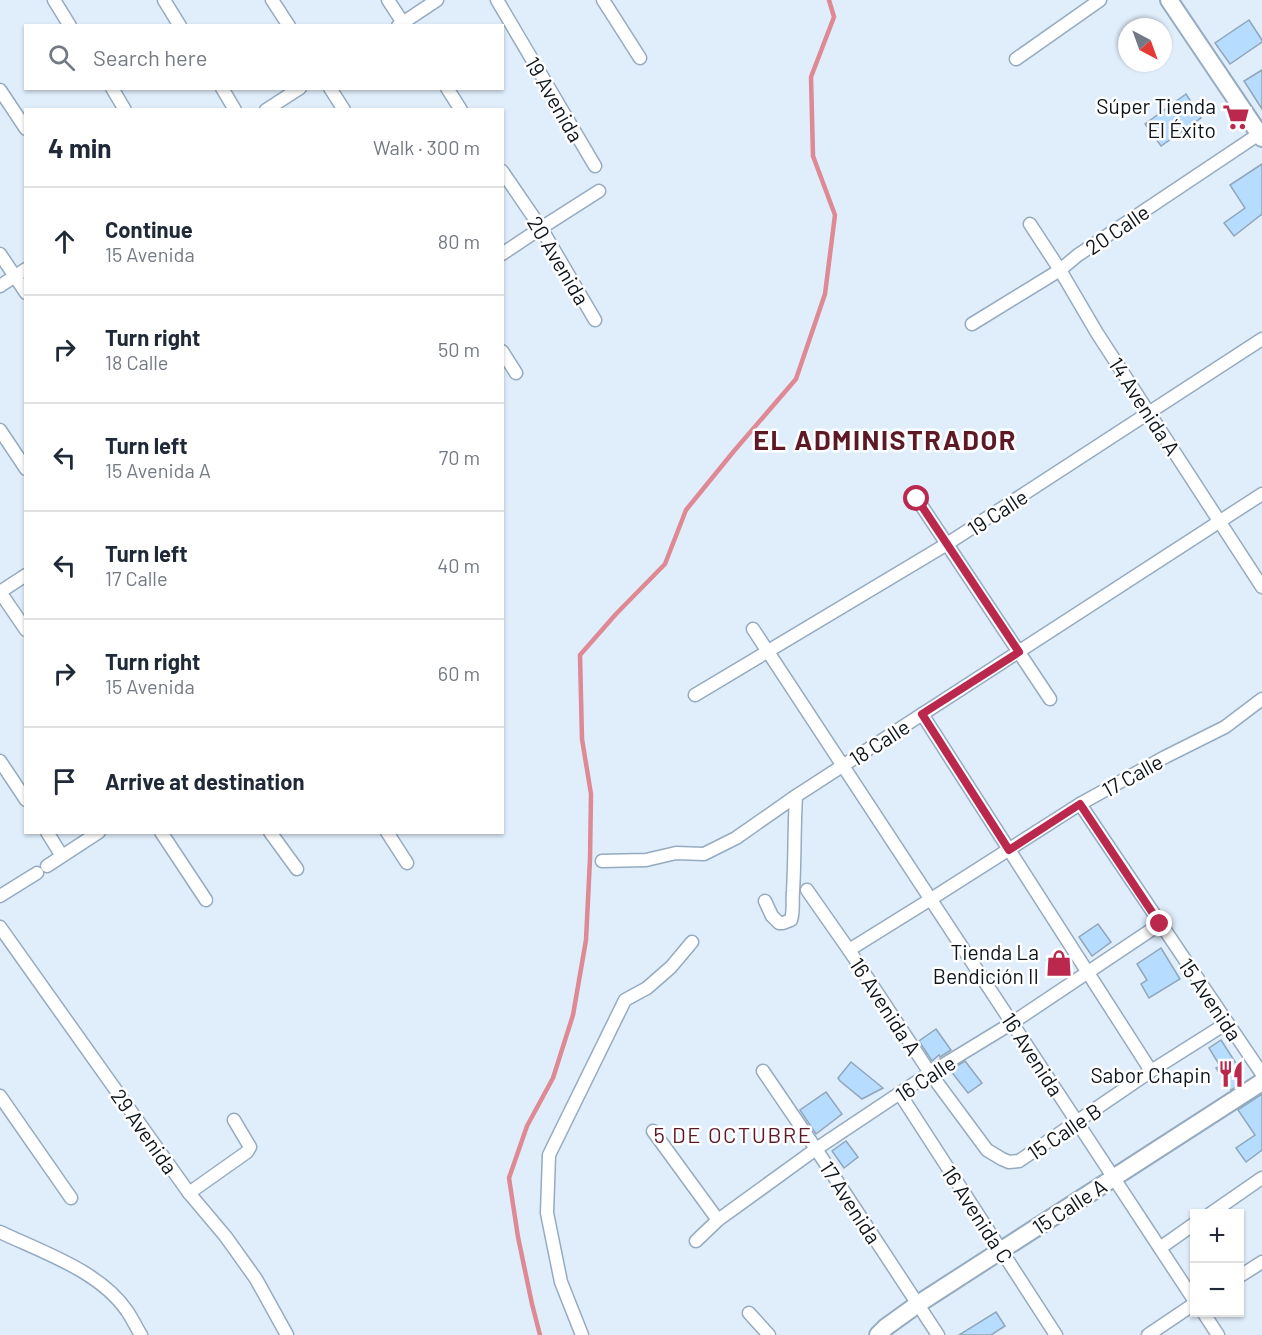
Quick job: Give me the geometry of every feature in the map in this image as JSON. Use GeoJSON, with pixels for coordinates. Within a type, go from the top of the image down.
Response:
{"type":"FeatureCollection","features":[{"type":"Feature","properties":{"kind":"street"},"geometry":{"type":"LineString","coordinates":[[54,0],[69,24]]}},
{"type":"Feature","properties":{"kind":"street"},"geometry":{"type":"LineString","coordinates":[[164,0],[179,24]]}},
{"type":"Feature","properties":{"kind":"street"},"geometry":{"type":"LineString","coordinates":[[272,0],[288,24]]}},
{"type":"Feature","properties":{"kind":"street"},"geometry":{"type":"LineString","coordinates":[[388,0],[402,24],[437,0]]}},
{"type":"Feature","properties":{"kind":"street","name":"19 Avenida"},"geometry":{"type":"LineString","coordinates":[[497,0],[595,166]]}},
{"type":"Feature","properties":{"kind":"street"},"geometry":{"type":"LineString","coordinates":[[603,0],[640,58]]}},
{"type":"Feature","properties":{"kind":"street"},"geometry":{"type":"LineString","coordinates":[[1016,60],[1100,0]]}},
{"type":"Feature","properties":{"kind":"street"},"geometry":{"type":"LineString","coordinates":[[1169,0],[1261,135]]}},
{"type":"Feature","properties":{"kind":"street"},"geometry":{"type":"LineString","coordinates":[[0,90],[24,126]]}},
{"type":"Feature","properties":{"kind":"street"},"geometry":{"type":"LineString","coordinates":[[112,90],[124,108]]}},
{"type":"Feature","properties":{"kind":"street"},"geometry":{"type":"LineString","coordinates":[[223,90],[234,108]]}},
{"type":"Feature","properties":{"kind":"street"},"geometry":{"type":"LineString","coordinates":[[269,108],[297,90]]}},
{"type":"Feature","properties":{"kind":"street"},"geometry":{"type":"LineString","coordinates":[[331,90],[343,108]]}},
{"type":"Feature","properties":{"kind":"street"},"geometry":{"type":"LineString","coordinates":[[448,90],[460,108]]}},
{"type":"Feature","properties":{"kind":"street","name":"20 Calle"},"geometry":{"type":"LineString","coordinates":[[972,324],[1060,270],[1078,255],[1261,135]]}},
{"type":"Feature","properties":{"kind":"street","name":"20 Avenida"},"geometry":{"type":"LineString","coordinates":[[504,174],[541,228],[595,320]]}},
{"type":"Feature","properties":{"kind":"street"},"geometry":{"type":"LineString","coordinates":[[504,253],[599,191]]}},
{"type":"Feature","properties":{"kind":"street","name":"14 Avenida A"},"geometry":{"type":"LineString","coordinates":[[1030,224],[1097,333],[1262,587]]}},
{"type":"Feature","properties":{"kind":"street"},"geometry":{"type":"LineString","coordinates":[[0,254],[24,290]]}},
{"type":"Feature","properties":{"kind":"street"},"geometry":{"type":"LineString","coordinates":[[0,286],[24,270]]}},
{"type":"Feature","properties":{"kind":"street","name":"19 Calle"},"geometry":{"type":"LineString","coordinates":[[695,695],[947,544],[1262,339]]}},
{"type":"Feature","properties":{"kind":"street"},"geometry":{"type":"LineString","coordinates":[[504,354],[516,373]]}},
{"type":"Feature","properties":{"kind":"street"},"geometry":{"type":"LineString","coordinates":[[0,430],[24,466]]}},
{"type":"Feature","properties":{"kind":"street","name":"18 Calle"},"geometry":{"type":"LineString","coordinates":[[602,861],[646,860],[676,853],[704,854],[736,838],[843,765],[1262,494]]}},
{"type":"Feature","properties":{"kind":"street"},"geometry":{"type":"LineString","coordinates":[[917,499],[1050,699]]}},
{"type":"Feature","properties":{"kind":"street"},"geometry":{"type":"LineString","coordinates":[[24,576],[0,592],[24,627]]}},
{"type":"Feature","properties":{"kind":"street","name":"16 Avenida"},"geometry":{"type":"LineString","coordinates":[[753,629],[1190,1296]]}},
{"type":"Feature","properties":{"kind":"street","name":"17 Calle"},"geometry":{"type":"LineString","coordinates":[[849,950],[1080,804],[1225,727],[1262,699]]}},
{"type":"Feature","properties":{"kind":"street"},"geometry":{"type":"LineString","coordinates":[[922,714],[1151,1071]]}},
{"type":"Feature","properties":{"kind":"street"},"geometry":{"type":"LineString","coordinates":[[0,761],[24,797]]}},
{"type":"Feature","properties":{"kind":"street"},"geometry":{"type":"LineString","coordinates":[[765,901],[778,923],[791,920],[796,796]]}},
{"type":"Feature","properties":{"kind":"street","name":"15 Avenida"},"geometry":{"type":"LineString","coordinates":[[1080,804],[1262,1074]]}},
{"type":"Feature","properties":{"kind":"street"},"geometry":{"type":"LineString","coordinates":[[48,834],[62,856]]}},
{"type":"Feature","properties":{"kind":"street"},"geometry":{"type":"LineString","coordinates":[[0,896],[96,834]]}},
{"type":"Feature","properties":{"kind":"street"},"geometry":{"type":"LineString","coordinates":[[162,834],[206,900]]}},
{"type":"Feature","properties":{"kind":"street"},"geometry":{"type":"LineString","coordinates":[[271,834],[297,869]]}},
{"type":"Feature","properties":{"kind":"street"},"geometry":{"type":"LineString","coordinates":[[388,834],[407,863]]}},
{"type":"Feature","properties":{"kind":"street","name":"16 Avenida A"},"geometry":{"type":"LineString","coordinates":[[807,890],[930,1073],[987,1150]]}},
{"type":"Feature","properties":{"kind":"street","name":"16 Calle"},"geometry":{"type":"LineString","coordinates":[[696,1242],[718,1220],[816,1149],[930,1073],[1012,1023],[1160,924]]}},
{"type":"Feature","properties":{"kind":"street","name":"29 Avenida"},"geometry":{"type":"LineString","coordinates":[[0,927],[189,1193],[226,1237],[256,1279],[287,1335]]}},
{"type":"Feature","properties":{"kind":"street"},"geometry":{"type":"LineString","coordinates":[[582,1335],[561,1282],[547,1213],[549,1155],[625,1000],[647,988],[671,967],[692,942]]}},
{"type":"Feature","properties":{"kind":"street","name":"15 Calle B"},"geometry":{"type":"LineString","coordinates":[[987,1150],[1009,1162],[1019,1161],[1151,1071],[1227,1023]]}},
{"type":"Feature","properties":{"kind":"street","name":"17 Avenida"},"geometry":{"type":"LineString","coordinates":[[763,1071],[938,1335]]}},
{"type":"Feature","properties":{"kind":"street","name":"15 Calle A"},"geometry":{"type":"LineString","coordinates":[[878,1335],[918,1304],[1262,1082]]}},
{"type":"Feature","properties":{"kind":"street","name":"16 Avenida C"},"geometry":{"type":"LineString","coordinates":[[900,1094],[1056,1335]]}},
{"type":"Feature","properties":{"kind":"street"},"geometry":{"type":"LineString","coordinates":[[0,1096],[71,1198]]}},
{"type":"Feature","properties":{"kind":"street"},"geometry":{"type":"LineString","coordinates":[[189,1193],[247,1152],[250,1147],[234,1120]]}},
{"type":"Feature","properties":{"kind":"street"},"geometry":{"type":"LineString","coordinates":[[653,1131],[718,1220]]}},
{"type":"Feature","properties":{"kind":"street"},"geometry":{"type":"LineString","coordinates":[[1217,1209],[1262,1178]]}},
{"type":"Feature","properties":{"kind":"street"},"geometry":{"type":"LineString","coordinates":[[1160,1248],[1190,1227]]}},
{"type":"Feature","properties":{"kind":"street"},"geometry":{"type":"LineString","coordinates":[[0,1232],[82,1271],[97,1281],[126,1309],[141,1335]]}},
{"type":"Feature","properties":{"kind":"street"},"geometry":{"type":"LineString","coordinates":[[1244,1273],[1262,1262]]}},
{"type":"Feature","properties":{"kind":"street"},"geometry":{"type":"LineString","coordinates":[[1148,1335],[1190,1305]]}},
{"type":"Feature","properties":{"kind":"street"},"geometry":{"type":"LineString","coordinates":[[748,1313],[769,1335]]}},
{"type":"Feature","properties":{"kind":"street"},"geometry":{"type":"LineString","coordinates":[[1206,1317],[1218,1335]]}},
{"type":"Feature","properties":{"kind":"building"},"geometry":{"type":"Polygon","coordinates":[[[1249,20],[1262,42],[1230,64],[1215,43],[1249,20]]]}},
{"type":"Feature","properties":{"kind":"building","name":"Súper Tienda El Éxito"},"geometry":{"type":"Polygon","coordinates":[[[1262,70],[1262,109],[1244,81],[1262,70]]]}},
{"type":"Feature","properties":{"kind":"building"},"geometry":{"type":"Polygon","coordinates":[[[1186,94],[1201,118],[1161,146],[1145,124],[1186,94]]]}},
{"type":"Feature","properties":{"kind":"building"},"geometry":{"type":"Polygon","coordinates":[[[1262,164],[1262,214],[1234,236],[1224,223],[1245,208],[1230,185],[1262,164]]]}},
{"type":"Feature","properties":{"kind":"building"},"geometry":{"type":"Polygon","coordinates":[[[1098,924],[1111,942],[1092,956],[1079,937],[1098,924]]]}},
{"type":"Feature","properties":{"kind":"building"},"geometry":{"type":"Polygon","coordinates":[[[1161,948],[1180,979],[1149,998],[1141,984],[1147,980],[1137,964],[1161,948]]]}},
{"type":"Feature","properties":{"kind":"building","name":"Tienda La Bendición II"},"geometry":{"type":"Polygon","coordinates":[[[1059,949],[1072,966],[1059,976],[1046,960],[1059,949]]]}},
{"type":"Feature","properties":{"kind":"building"},"geometry":{"type":"Polygon","coordinates":[[[936,1029],[951,1050],[932,1061],[919,1041],[936,1029]]]}},
{"type":"Feature","properties":{"kind":"building"},"geometry":{"type":"Polygon","coordinates":[[[1221,1040],[1241,1071],[1240,1084],[1231,1090],[1216,1068],[1220,1066],[1209,1048],[1221,1040]]]}},
{"type":"Feature","properties":{"kind":"building"},"geometry":{"type":"Polygon","coordinates":[[[965,1061],[982,1083],[968,1093],[950,1070],[965,1061]]]}},
{"type":"Feature","properties":{"kind":"building"},"geometry":{"type":"Polygon","coordinates":[[[851,1062],[883,1088],[862,1099],[838,1078],[851,1062]]]}},
{"type":"Feature","properties":{"kind":"building"},"geometry":{"type":"Polygon","coordinates":[[[826,1092],[842,1114],[816,1134],[800,1110],[826,1092]]]}},
{"type":"Feature","properties":{"kind":"building"},"geometry":{"type":"Polygon","coordinates":[[[1262,1094],[1262,1150],[1246,1162],[1236,1148],[1255,1135],[1238,1110],[1262,1094]]]}},
{"type":"Feature","properties":{"kind":"building"},"geometry":{"type":"Polygon","coordinates":[[[846,1141],[858,1157],[844,1168],[832,1151],[846,1141]]]}},
{"type":"Feature","properties":{"kind":"building"},"geometry":{"type":"Polygon","coordinates":[[[996,1312],[1005,1326],[991,1335],[959,1335],[996,1312]]]}},
{"type":"Feature","properties":{"kind":"waterway"},"geometry":{"type":"LineString","coordinates":[[540,1335],[518,1237],[509,1178],[527,1126],[553,1078],[573,1015],[586,940],[591,794],[582,739],[580,655],[665,564],[686,510],[796,379],[825,294],[835,215],[813,156],[811,77],[834,17],[829,0]]}},
{"type":"Feature","properties":{"kind":"place","name":"Súper Tienda El Éxito"},"geometry":{"type":"Point","coordinates":[1236,117]}},
{"type":"Feature","properties":{"kind":"place","name":"Tienda La Bendición II"},"geometry":{"type":"Point","coordinates":[1059,963]}},
{"type":"Feature","properties":{"kind":"place","name":"Sabor Chapin"},"geometry":{"type":"Point","coordinates":[1231,1074]}},
{"type":"Feature","properties":{"kind":"district","name":"EL ADMINISTRADOR"},"geometry":{"type":"Point","coordinates":[885,439]}},
{"type":"Feature","properties":{"kind":"district","name":"5 DE OCTUBRE"},"geometry":{"type":"Point","coordinates":[733,1134]}},
{"type":"Feature","properties":{"kind":"route"},"geometry":{"type":"LineString","coordinates":[[917,499],[1019,652],[922,714],[1009,850],[1080,804],[1160,924]]}}]}
